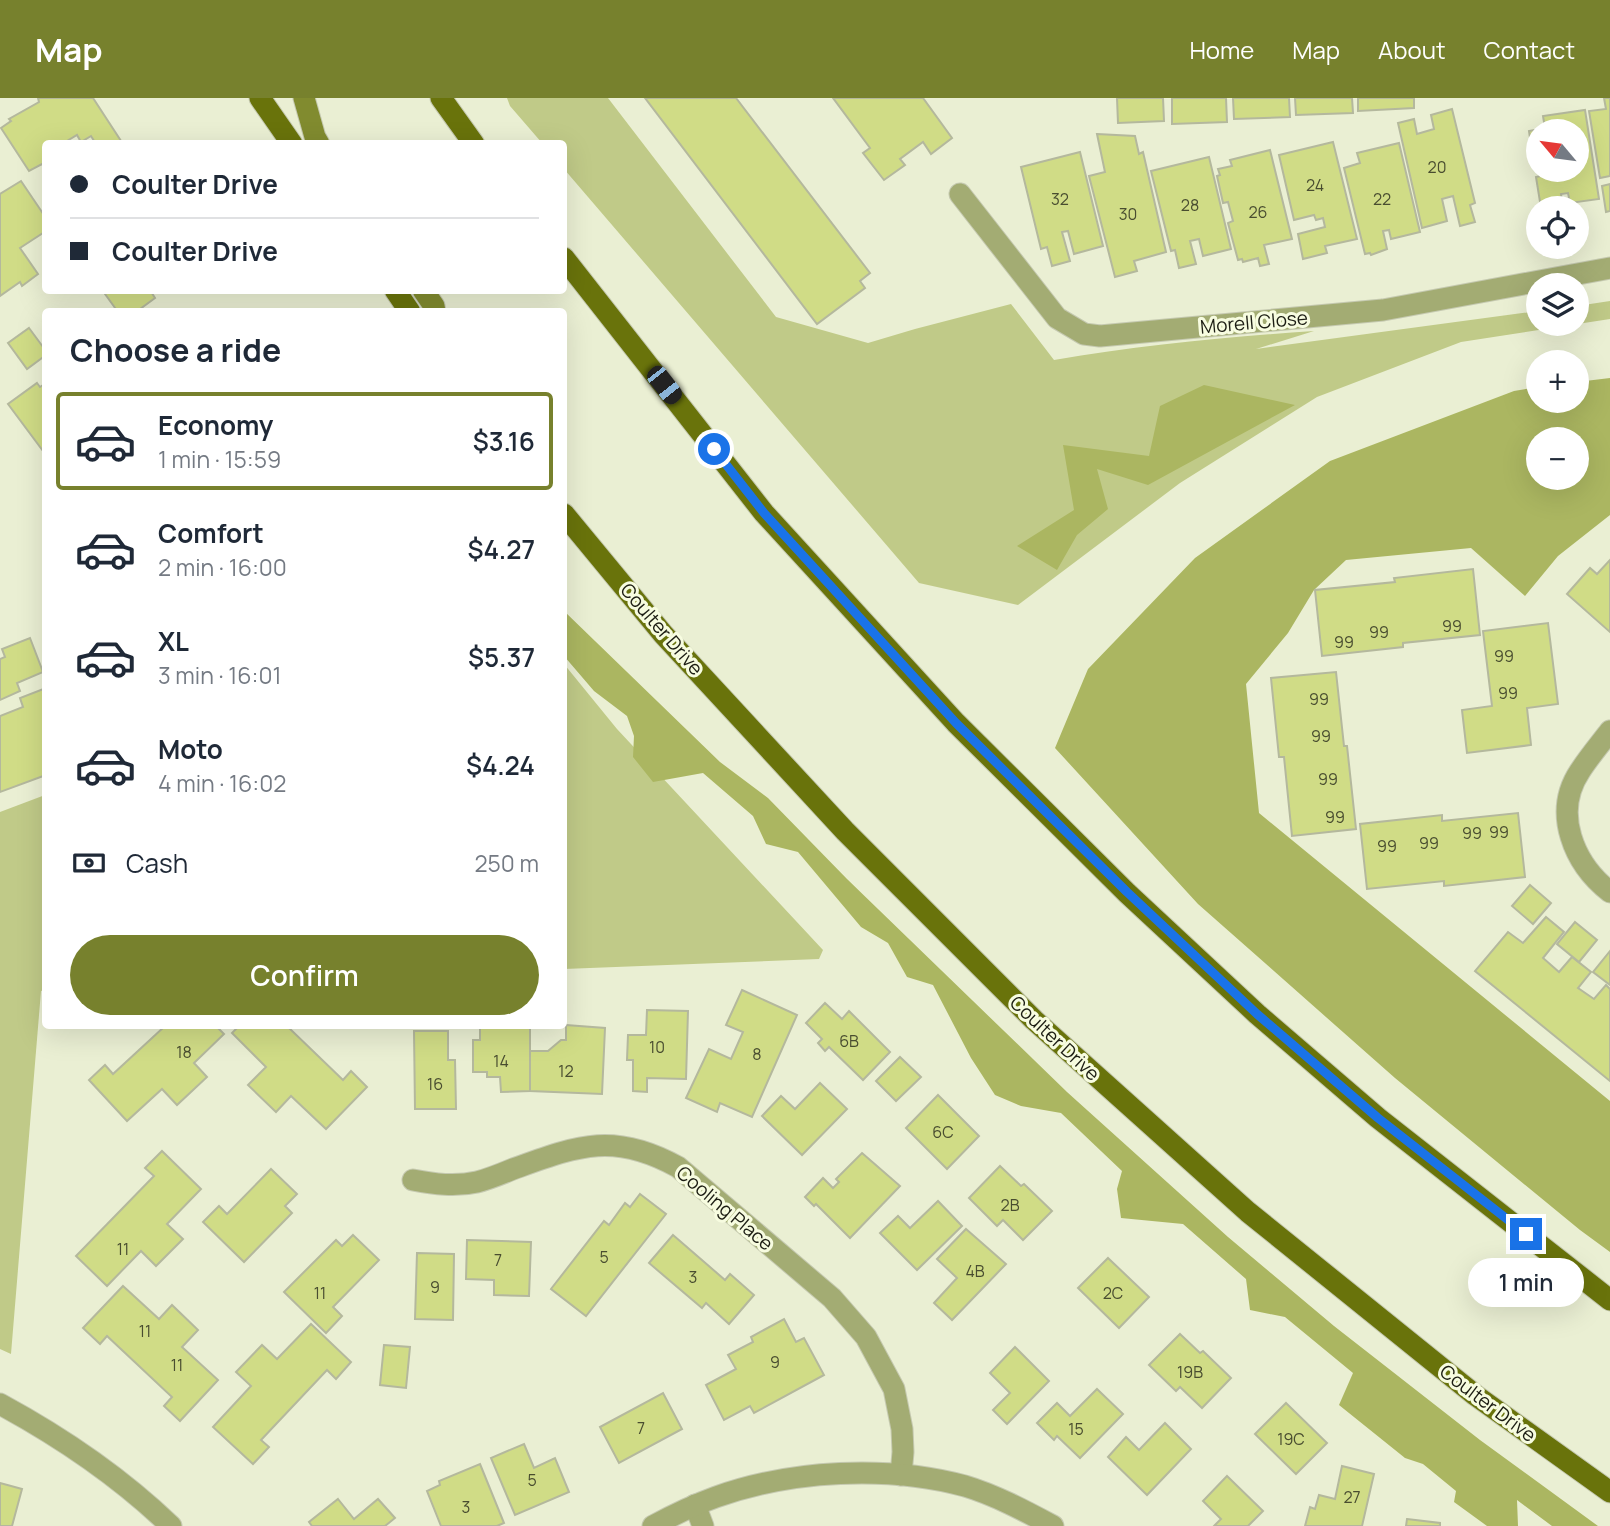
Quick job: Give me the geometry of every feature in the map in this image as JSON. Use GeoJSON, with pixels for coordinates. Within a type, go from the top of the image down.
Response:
{"type":"FeatureCollection","features":[{"type":"Feature","properties":{"kind":"main road"},"geometry":{"type":"LineString","coordinates":[[260,98],[289,140]]}},
{"type":"Feature","properties":{"kind":"main road"},"geometry":{"type":"LineString","coordinates":[[304,98],[317,140]]}},
{"type":"Feature","properties":{"kind":"main road"},"geometry":{"type":"LineString","coordinates":[[441,98],[472,140]]}},
{"type":"Feature","properties":{"kind":"main road"},"geometry":{"type":"LineString","coordinates":[[458,98],[472,140]]}},
{"type":"Feature","properties":{"kind":"main road"},"geometry":{"type":"LineString","coordinates":[[567,262],[764,513],[956,723],[1127,892],[1257,1014],[1378,1118],[1610,1300]]}},
{"type":"Feature","properties":{"kind":"main road","name":"Coulter Drive"},"geometry":{"type":"LineString","coordinates":[[567,518],[663,634],[845,831],[1034,1020],[1248,1212],[1475,1395],[1610,1492]]}},
{"type":"Feature","properties":{"kind":"street","name":"Morell Close"},"geometry":{"type":"LineString","coordinates":[[960,194],[1057,318],[1084,334],[1100,336],[1382,310],[1610,268]]}},
{"type":"Feature","properties":{"kind":"street"},"geometry":{"type":"LineString","coordinates":[[1610,731],[1579,772],[1572,788],[1567,816],[1573,846],[1580,860],[1610,892]]}},
{"type":"Feature","properties":{"kind":"street","name":"Cooling Place"},"geometry":{"type":"LineString","coordinates":[[412,1180],[445,1185],[476,1182],[573,1148],[590,1145],[626,1147],[662,1158],[678,1167],[832,1298],[866,1337],[894,1389],[902,1429],[901,1475]]}},
{"type":"Feature","properties":{"kind":"street"},"geometry":{"type":"LineString","coordinates":[[0,1404],[36,1423],[88,1459],[171,1526]]}},
{"type":"Feature","properties":{"kind":"street"},"geometry":{"type":"LineString","coordinates":[[653,1526],[718,1496],[793,1478],[847,1473],[901,1475],[965,1486],[1016,1507],[1052,1526]]}},
{"type":"Feature","properties":{"kind":"street"},"geometry":{"type":"LineString","coordinates":[[695,1505],[703,1526]]}},
{"type":"Feature","properties":{"kind":"green space"},"geometry":{"type":"Polygon","coordinates":[[[507,98],[608,98],[776,317],[868,343],[1011,304],[1054,360],[1183,342],[1314,331],[1256,349],[1526,313],[1526,332],[1461,342],[1317,397],[1180,483],[1018,605],[919,583],[567,172],[567,140],[539,140],[510,106],[507,98]]]}},
{"type":"Feature","properties":{"kind":"green space"},"geometry":{"type":"Polygon","coordinates":[[[1610,301],[1610,319],[1589,322],[1589,304],[1610,301]]]}},
{"type":"Feature","properties":{"kind":"green space"},"geometry":{"type":"Polygon","coordinates":[[[1610,378],[1610,515],[1558,556],[1525,596],[1471,548],[1346,560],[1314,590],[1288,633],[1246,684],[1259,813],[1610,1101],[1610,1252],[1395,1078],[1198,904],[1055,748],[1088,669],[1195,558],[1330,461],[1514,391],[1526,389],[1526,413],[1589,413],[1589,381],[1610,378]]]}},
{"type":"Feature","properties":{"kind":"green space"},"geometry":{"type":"Polygon","coordinates":[[[1204,385],[1295,405],[1148,485],[1097,469],[1108,509],[1077,535],[1057,570],[1017,546],[1074,510],[1063,445],[1149,456],[1160,406],[1204,385]]]}},
{"type":"Feature","properties":{"kind":"green space"},"geometry":{"type":"Polygon","coordinates":[[[567,614],[720,762],[768,798],[847,879],[1067,1092],[1228,1237],[1334,1326],[1480,1440],[1598,1526],[1552,1526],[1517,1500],[1518,1526],[1487,1526],[1454,1502],[1456,1491],[1423,1464],[1405,1458],[1339,1405],[1353,1373],[1285,1317],[1250,1310],[1246,1279],[1183,1224],[1121,1218],[1117,1189],[1122,1171],[1061,1113],[1021,1106],[995,1095],[971,1058],[933,985],[907,977],[888,943],[861,927],[798,852],[766,844],[753,816],[703,773],[653,782],[633,757],[634,736],[627,716],[594,691],[567,660],[567,614]]]}},
{"type":"Feature","properties":{"kind":"green space"},"geometry":{"type":"Polygon","coordinates":[[[567,668],[617,729],[823,950],[819,959],[567,969],[567,668]]]}},
{"type":"Feature","properties":{"kind":"green space"},"geometry":{"type":"Polygon","coordinates":[[[42,796],[42,991],[11,1354],[0,1349],[0,812],[42,796]]]}},
{"type":"Feature","properties":{"kind":"building"},"geometry":{"type":"Polygon","coordinates":[[[38,98],[93,98],[120,140],[94,140],[91,136],[80,140],[77,135],[69,140],[42,140],[42,164],[29,171],[1,128],[11,121],[9,119],[39,102],[38,98]]]}},
{"type":"Feature","properties":{"kind":"building"},"geometry":{"type":"Polygon","coordinates":[[[645,98],[736,98],[870,273],[860,281],[865,288],[817,324],[645,98]]]}},
{"type":"Feature","properties":{"kind":"building"},"geometry":{"type":"Polygon","coordinates":[[[833,98],[923,98],[952,138],[931,154],[923,142],[900,159],[905,165],[884,180],[863,153],[870,148],[833,98]]]}},
{"type":"Feature","properties":{"kind":"building"},"geometry":{"type":"Polygon","coordinates":[[[1117,98],[1163,98],[1164,121],[1118,123],[1117,98]]]}},
{"type":"Feature","properties":{"kind":"building"},"geometry":{"type":"Polygon","coordinates":[[[1172,98],[1226,98],[1227,122],[1172,124],[1172,98]]]}},
{"type":"Feature","properties":{"kind":"building"},"geometry":{"type":"Polygon","coordinates":[[[1233,98],[1289,98],[1290,117],[1234,119],[1233,98]]]}},
{"type":"Feature","properties":{"kind":"building"},"geometry":{"type":"Polygon","coordinates":[[[1295,98],[1352,98],[1353,113],[1296,115],[1295,98]]]}},
{"type":"Feature","properties":{"kind":"building"},"geometry":{"type":"Polygon","coordinates":[[[1358,98],[1414,98],[1414,108],[1358,111],[1358,98]]]}},
{"type":"Feature","properties":{"kind":"building"},"geometry":{"type":"Polygon","coordinates":[[[1604,98],[1610,98],[1610,176],[1600,178],[1589,111],[1606,109],[1604,98]]]}},
{"type":"Feature","properties":{"kind":"building"},"geometry":{"type":"Polygon","coordinates":[[[1452,109],[1475,203],[1470,205],[1475,222],[1460,226],[1453,196],[1442,199],[1447,221],[1422,228],[1398,123],[1414,119],[1417,134],[1434,129],[1431,115],[1452,109]]]}},
{"type":"Feature","properties":{"kind":"building"},"geometry":{"type":"Polygon","coordinates":[[[1585,110],[1586,119],[1544,119],[1543,116],[1585,110]]]}},
{"type":"Feature","properties":{"kind":"building"},"geometry":{"type":"Polygon","coordinates":[[[1097,134],[1135,136],[1139,154],[1143,152],[1166,252],[1134,261],[1137,271],[1115,277],[1089,176],[1105,172],[1097,134]]]}},
{"type":"Feature","properties":{"kind":"building"},"geometry":{"type":"Polygon","coordinates":[[[1589,135],[1599,199],[1589,200],[1589,196],[1569,196],[1568,193],[1561,196],[1539,196],[1537,182],[1589,182],[1589,135]]]}},
{"type":"Feature","properties":{"kind":"building"},"geometry":{"type":"Polygon","coordinates":[[[1333,142],[1357,239],[1325,246],[1327,253],[1303,259],[1298,234],[1325,227],[1323,218],[1316,220],[1314,215],[1294,220],[1279,155],[1333,142]]]}},
{"type":"Feature","properties":{"kind":"building"},"geometry":{"type":"Polygon","coordinates":[[[1399,143],[1420,232],[1391,239],[1389,230],[1383,231],[1387,249],[1371,255],[1365,254],[1344,168],[1360,163],[1357,153],[1399,143]]]}},
{"type":"Feature","properties":{"kind":"building"},"geometry":{"type":"Polygon","coordinates":[[[1270,150],[1292,239],[1264,245],[1269,264],[1260,266],[1258,258],[1243,262],[1242,259],[1238,260],[1228,223],[1233,221],[1228,202],[1223,203],[1217,176],[1220,175],[1218,169],[1232,166],[1230,160],[1270,150]]]}},
{"type":"Feature","properties":{"kind":"building"},"geometry":{"type":"Polygon","coordinates":[[[1080,152],[1103,246],[1074,254],[1068,231],[1062,232],[1070,261],[1052,266],[1047,247],[1041,249],[1021,167],[1080,152]]]}},
{"type":"Feature","properties":{"kind":"building"},"geometry":{"type":"Polygon","coordinates":[[[1209,157],[1231,249],[1203,256],[1199,239],[1190,241],[1196,264],[1179,268],[1175,250],[1171,251],[1151,171],[1209,157]]]}},
{"type":"Feature","properties":{"kind":"building"},"geometry":{"type":"Polygon","coordinates":[[[21,181],[42,212],[42,234],[20,248],[38,274],[22,286],[20,282],[0,296],[0,194],[21,181]]]}},
{"type":"Feature","properties":{"kind":"building"},"geometry":{"type":"Polygon","coordinates":[[[1610,184],[1610,211],[1606,212],[1602,186],[1610,184]]]}},
{"type":"Feature","properties":{"kind":"building"},"geometry":{"type":"Polygon","coordinates":[[[105,294],[152,294],[155,298],[141,308],[115,308],[105,294]]]}},
{"type":"Feature","properties":{"kind":"building"},"geometry":{"type":"Polygon","coordinates":[[[29,328],[42,346],[42,358],[27,369],[8,343],[29,328]]]}},
{"type":"Feature","properties":{"kind":"building"},"geometry":{"type":"Polygon","coordinates":[[[37,383],[40,387],[42,386],[42,450],[8,404],[37,383]]]}},
{"type":"Feature","properties":{"kind":"building"},"geometry":{"type":"Polygon","coordinates":[[[1610,560],[1610,632],[1567,594],[1590,568],[1597,574],[1610,560]]]}},
{"type":"Feature","properties":{"kind":"building"},"geometry":{"type":"Polygon","coordinates":[[[1473,569],[1480,635],[1403,643],[1403,647],[1322,656],[1315,590],[1395,582],[1394,578],[1473,569]]]}},
{"type":"Feature","properties":{"kind":"building"},"geometry":{"type":"Polygon","coordinates":[[[1548,623],[1558,704],[1527,708],[1531,745],[1467,753],[1462,710],[1492,706],[1483,631],[1548,623]]]}},
{"type":"Feature","properties":{"kind":"building"},"geometry":{"type":"Polygon","coordinates":[[[30,638],[42,672],[17,683],[20,691],[0,700],[0,659],[5,657],[2,649],[30,638]]]}},
{"type":"Feature","properties":{"kind":"building"},"geometry":{"type":"Polygon","coordinates":[[[1336,672],[1356,829],[1292,836],[1284,757],[1279,757],[1271,678],[1336,672]]]}},
{"type":"Feature","properties":{"kind":"building"},"geometry":{"type":"Polygon","coordinates":[[[42,690],[42,776],[0,792],[0,716],[23,707],[20,698],[42,690]]]}},
{"type":"Feature","properties":{"kind":"building"},"geometry":{"type":"Polygon","coordinates":[[[1518,813],[1525,877],[1444,886],[1444,881],[1367,889],[1360,824],[1442,815],[1442,821],[1518,813]]]}},
{"type":"Feature","properties":{"kind":"building"},"geometry":{"type":"Polygon","coordinates":[[[1530,885],[1551,903],[1533,924],[1512,906],[1530,885]]]}},
{"type":"Feature","properties":{"kind":"building"},"geometry":{"type":"Polygon","coordinates":[[[1546,917],[1564,932],[1543,958],[1559,972],[1572,957],[1591,972],[1578,988],[1594,999],[1606,985],[1610,989],[1610,1081],[1475,971],[1508,932],[1523,943],[1546,917]]]}},
{"type":"Feature","properties":{"kind":"building"},"geometry":{"type":"Polygon","coordinates":[[[1575,922],[1597,940],[1579,962],[1557,944],[1575,922]]]}},
{"type":"Feature","properties":{"kind":"building"},"geometry":{"type":"Polygon","coordinates":[[[1610,951],[1610,985],[1593,972],[1610,951]]]}},
{"type":"Feature","properties":{"kind":"building"},"geometry":{"type":"Polygon","coordinates":[[[742,990],[797,1015],[752,1117],[720,1103],[717,1112],[686,1098],[709,1049],[731,1059],[743,1032],[726,1025],[742,990]]]}},
{"type":"Feature","properties":{"kind":"building"},"geometry":{"type":"Polygon","coordinates":[[[825,1003],[842,1019],[849,1011],[890,1052],[863,1080],[829,1047],[825,1051],[818,1043],[822,1039],[806,1023],[825,1003]]]}},
{"type":"Feature","properties":{"kind":"building"},"geometry":{"type":"Polygon","coordinates":[[[647,1010],[688,1011],[686,1079],[647,1078],[647,1092],[633,1091],[633,1060],[627,1060],[628,1035],[646,1035],[647,1010]]]}},
{"type":"Feature","properties":{"kind":"building"},"geometry":{"type":"Polygon","coordinates":[[[567,1025],[605,1028],[602,1094],[530,1091],[530,1051],[548,1051],[561,1040],[566,1040],[567,1025]]]}},
{"type":"Feature","properties":{"kind":"building"},"geometry":{"type":"Polygon","coordinates":[[[162,1029],[219,1029],[224,1034],[194,1063],[207,1077],[177,1105],[162,1089],[127,1121],[89,1080],[105,1065],[113,1074],[162,1029]]]}},
{"type":"Feature","properties":{"kind":"building"},"geometry":{"type":"Polygon","coordinates":[[[236,1029],[290,1029],[343,1080],[351,1071],[367,1087],[326,1129],[291,1096],[276,1112],[248,1085],[266,1067],[232,1033],[236,1029]]]}},
{"type":"Feature","properties":{"kind":"building"},"geometry":{"type":"Polygon","coordinates":[[[480,1029],[530,1029],[530,1091],[501,1092],[500,1077],[487,1077],[487,1072],[473,1072],[473,1040],[480,1040],[480,1029]]]}},
{"type":"Feature","properties":{"kind":"building"},"geometry":{"type":"Polygon","coordinates":[[[414,1031],[448,1031],[448,1060],[455,1060],[456,1109],[415,1109],[414,1031]]]}},
{"type":"Feature","properties":{"kind":"building"},"geometry":{"type":"Polygon","coordinates":[[[900,1057],[921,1077],[896,1101],[876,1081],[900,1057]]]}},
{"type":"Feature","properties":{"kind":"building"},"geometry":{"type":"Polygon","coordinates":[[[820,1083],[847,1109],[802,1155],[762,1116],[781,1096],[795,1109],[820,1083]]]}},
{"type":"Feature","properties":{"kind":"building"},"geometry":{"type":"Polygon","coordinates":[[[938,1095],[979,1136],[947,1169],[906,1128],[938,1095]]]}},
{"type":"Feature","properties":{"kind":"building"},"geometry":{"type":"Polygon","coordinates":[[[162,1151],[201,1189],[167,1224],[183,1239],[156,1266],[141,1251],[107,1286],[76,1256],[154,1176],[145,1168],[162,1151]]]}},
{"type":"Feature","properties":{"kind":"building"},"geometry":{"type":"Polygon","coordinates":[[[862,1153],[900,1186],[850,1238],[816,1204],[814,1206],[805,1197],[823,1178],[833,1188],[839,1182],[836,1179],[862,1153]]]}},
{"type":"Feature","properties":{"kind":"building"},"geometry":{"type":"Polygon","coordinates":[[[1000,1166],[1052,1211],[1023,1240],[1003,1220],[997,1226],[969,1198],[1000,1166]]]}},
{"type":"Feature","properties":{"kind":"building"},"geometry":{"type":"Polygon","coordinates":[[[271,1169],[297,1194],[285,1206],[292,1213],[244,1262],[203,1222],[219,1206],[227,1214],[271,1169]]]}},
{"type":"Feature","properties":{"kind":"building"},"geometry":{"type":"Polygon","coordinates":[[[640,1194],[666,1214],[586,1316],[551,1289],[604,1221],[609,1225],[625,1203],[630,1207],[640,1194]]]}},
{"type":"Feature","properties":{"kind":"building"},"geometry":{"type":"Polygon","coordinates":[[[938,1201],[962,1226],[917,1270],[880,1233],[898,1216],[910,1228],[938,1201]]]}},
{"type":"Feature","properties":{"kind":"building"},"geometry":{"type":"Polygon","coordinates":[[[966,1229],[1006,1264],[952,1320],[934,1303],[957,1278],[937,1259],[966,1229]]]}},
{"type":"Feature","properties":{"kind":"building"},"geometry":{"type":"Polygon","coordinates":[[[353,1235],[379,1260],[333,1307],[342,1316],[326,1333],[284,1292],[336,1240],[342,1246],[353,1235]]]}},
{"type":"Feature","properties":{"kind":"building"},"geometry":{"type":"Polygon","coordinates":[[[673,1235],[725,1280],[730,1274],[754,1295],[729,1324],[706,1303],[702,1308],[649,1263],[673,1235]]]}},
{"type":"Feature","properties":{"kind":"building"},"geometry":{"type":"Polygon","coordinates":[[[467,1240],[531,1242],[529,1296],[494,1295],[494,1280],[466,1279],[467,1240]]]}},
{"type":"Feature","properties":{"kind":"building"},"geometry":{"type":"Polygon","coordinates":[[[417,1253],[454,1254],[453,1320],[415,1319],[417,1253]]]}},
{"type":"Feature","properties":{"kind":"building"},"geometry":{"type":"Polygon","coordinates":[[[1108,1258],[1149,1297],[1119,1328],[1078,1288],[1108,1258]]]}},
{"type":"Feature","properties":{"kind":"building"},"geometry":{"type":"Polygon","coordinates":[[[123,1286],[159,1319],[172,1305],[198,1330],[182,1347],[218,1380],[180,1421],[164,1406],[172,1397],[107,1336],[100,1344],[83,1328],[123,1286]]]}},
{"type":"Feature","properties":{"kind":"building"},"geometry":{"type":"Polygon","coordinates":[[[784,1319],[796,1342],[804,1338],[824,1375],[754,1413],[750,1406],[724,1420],[706,1385],[736,1369],[728,1355],[753,1342],[751,1337],[784,1319]]]}},
{"type":"Feature","properties":{"kind":"building"},"geometry":{"type":"Polygon","coordinates":[[[311,1324],[351,1362],[336,1379],[327,1370],[261,1440],[269,1447],[253,1464],[213,1427],[251,1386],[236,1372],[262,1345],[277,1359],[311,1324]]]}},
{"type":"Feature","properties":{"kind":"building"},"geometry":{"type":"Polygon","coordinates":[[[1180,1334],[1200,1353],[1203,1351],[1231,1378],[1202,1408],[1180,1387],[1176,1391],[1149,1365],[1180,1334]]]}},
{"type":"Feature","properties":{"kind":"building"},"geometry":{"type":"Polygon","coordinates":[[[384,1345],[410,1347],[406,1388],[380,1385],[384,1345]]]}},
{"type":"Feature","properties":{"kind":"building"},"geometry":{"type":"Polygon","coordinates":[[[1015,1347],[1049,1381],[1007,1424],[993,1410],[1010,1393],[990,1373],[1015,1347]]]}},
{"type":"Feature","properties":{"kind":"building"},"geometry":{"type":"Polygon","coordinates":[[[1097,1389],[1123,1414],[1080,1458],[1057,1436],[1054,1440],[1037,1423],[1057,1403],[1070,1416],[1097,1389]]]}},
{"type":"Feature","properties":{"kind":"building"},"geometry":{"type":"Polygon","coordinates":[[[663,1393],[682,1429],[619,1463],[600,1427],[663,1393]]]}},
{"type":"Feature","properties":{"kind":"building"},"geometry":{"type":"Polygon","coordinates":[[[1286,1403],[1327,1443],[1296,1474],[1255,1434],[1286,1403]]]}},
{"type":"Feature","properties":{"kind":"building"},"geometry":{"type":"Polygon","coordinates":[[[1165,1423],[1191,1449],[1147,1495],[1108,1457],[1126,1437],[1139,1450],[1165,1423]]]}},
{"type":"Feature","properties":{"kind":"building"},"geometry":{"type":"Polygon","coordinates":[[[524,1444],[534,1468],[555,1458],[569,1492],[515,1515],[491,1458],[524,1444]]]}},
{"type":"Feature","properties":{"kind":"building"},"geometry":{"type":"Polygon","coordinates":[[[480,1464],[504,1523],[497,1526],[441,1526],[427,1491],[440,1485],[439,1481],[480,1464]]]}},
{"type":"Feature","properties":{"kind":"building"},"geometry":{"type":"Polygon","coordinates":[[[1342,1466],[1374,1474],[1362,1526],[1305,1526],[1310,1507],[1315,1509],[1319,1495],[1335,1499],[1342,1466]]]}},
{"type":"Feature","properties":{"kind":"building"},"geometry":{"type":"Polygon","coordinates":[[[1227,1476],[1263,1511],[1248,1526],[1214,1526],[1221,1519],[1203,1501],[1227,1476]]]}},
{"type":"Feature","properties":{"kind":"building"},"geometry":{"type":"Polygon","coordinates":[[[0,1483],[22,1489],[12,1526],[0,1526],[0,1483]]]}},
{"type":"Feature","properties":{"kind":"building"},"geometry":{"type":"Polygon","coordinates":[[[338,1499],[354,1519],[378,1499],[395,1518],[385,1526],[312,1526],[309,1522],[338,1499]]]}},
{"type":"Feature","properties":{"kind":"building"},"geometry":{"type":"Polygon","coordinates":[[[1407,1519],[1440,1523],[1440,1526],[1406,1526],[1407,1519]]]}},
{"type":"Feature","properties":{"kind":"route"},"geometry":{"type":"LineString","coordinates":[[714,449],[764,513],[956,723],[1127,892],[1257,1014],[1378,1118],[1526,1234]]}}]}
